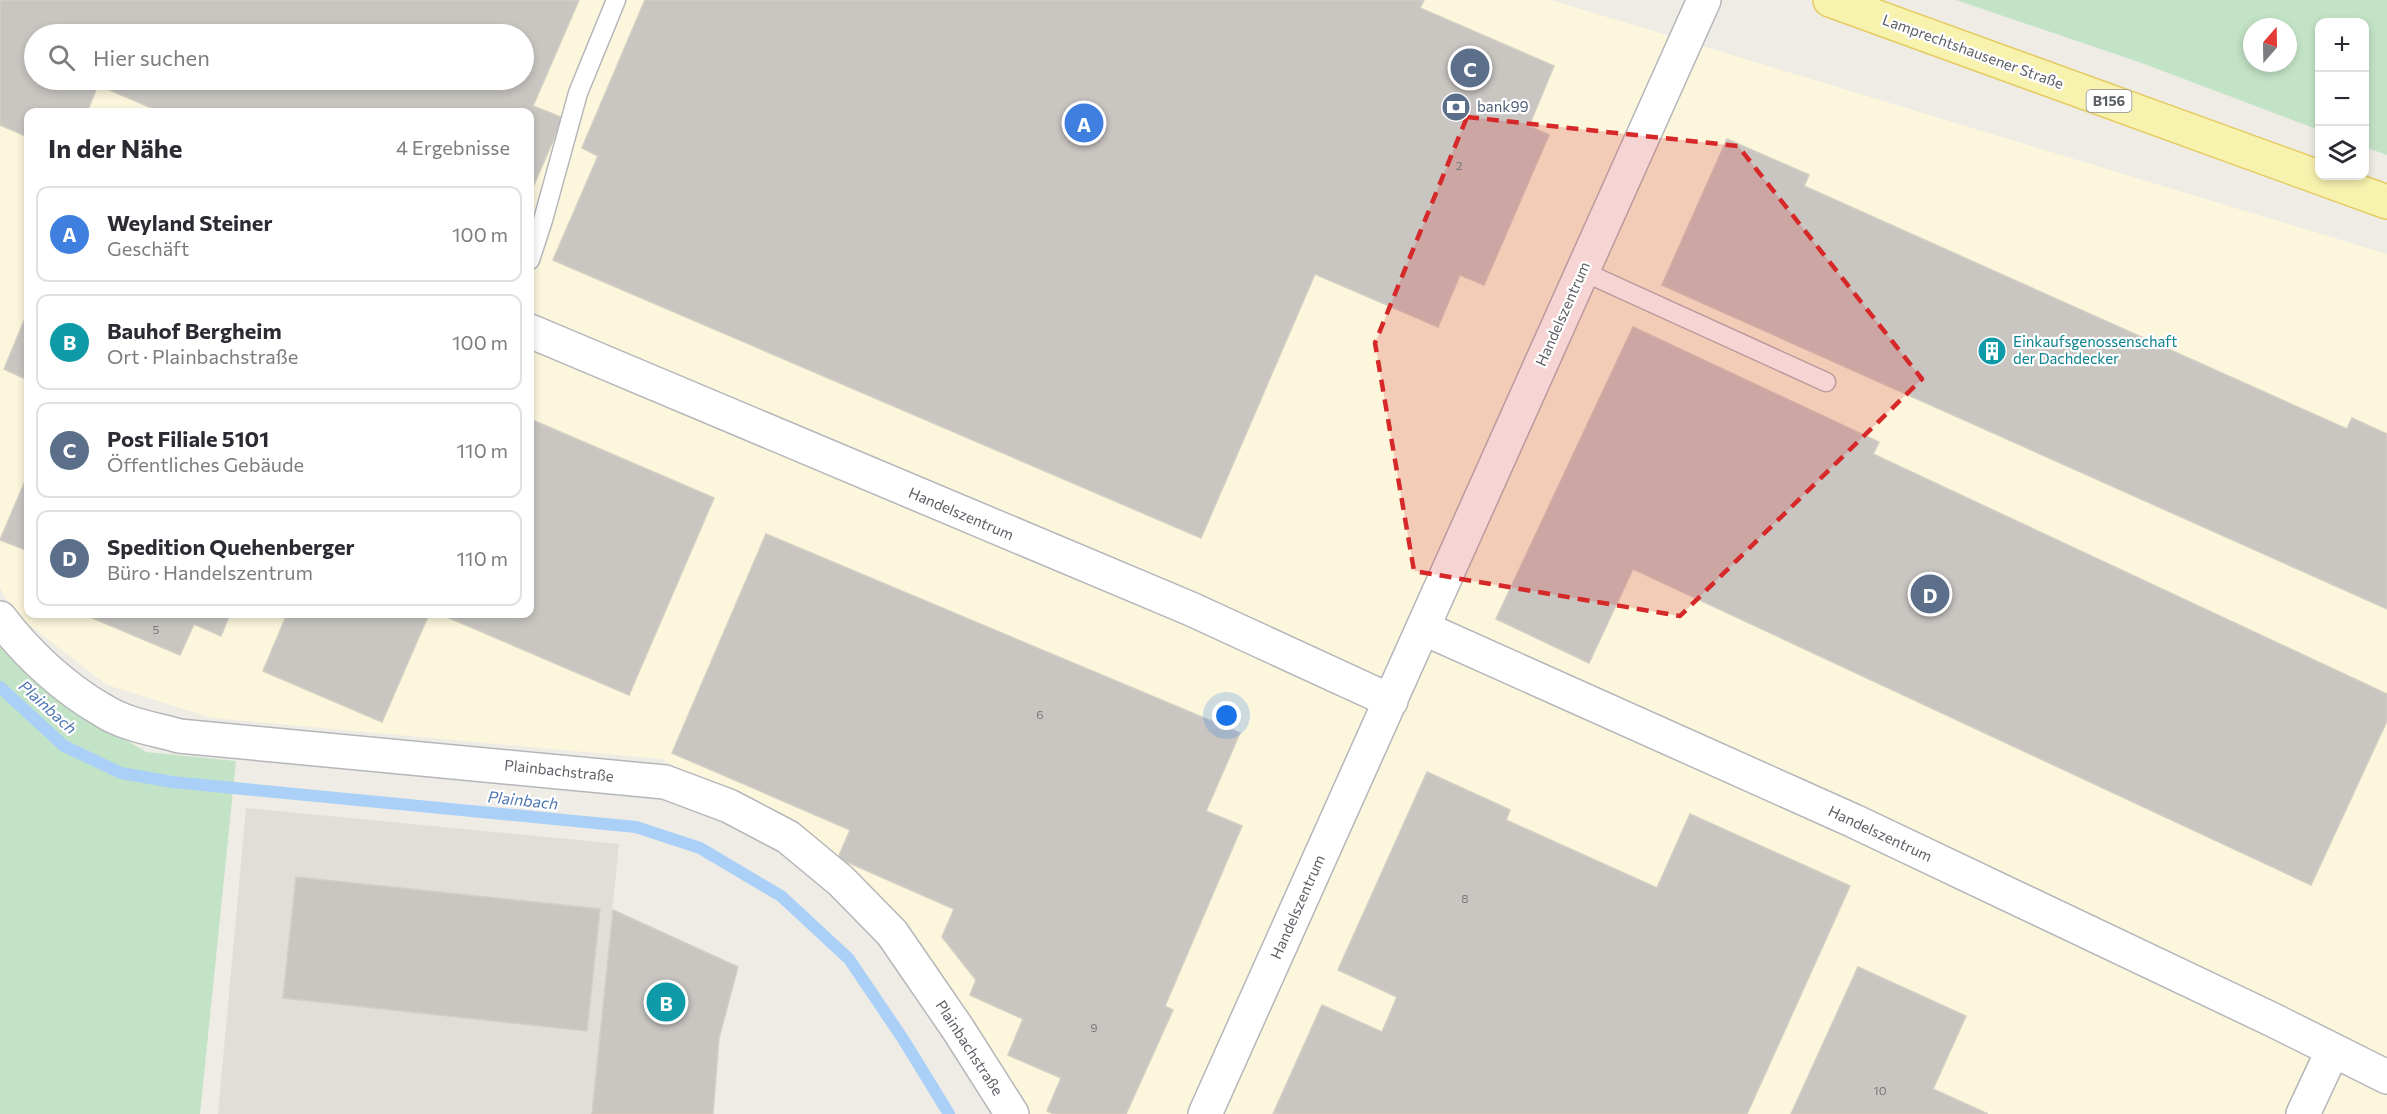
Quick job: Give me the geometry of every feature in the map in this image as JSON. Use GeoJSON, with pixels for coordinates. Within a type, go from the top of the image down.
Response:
{"type":"FeatureCollection","features":[{"type":"Feature","properties":{"kind":"main road","name":"Lamprechtshausener Straße"},"geometry":{"type":"LineString","coordinates":[[1830,0],[2387,202]]}},
{"type":"Feature","properties":{"kind":"street","name":"Handelszentrum"},"geometry":{"type":"LineString","coordinates":[[1205,1114],[1704,0]]}},
{"type":"Feature","properties":{"kind":"street","name":"Handelszentrum"},"geometry":{"type":"LineString","coordinates":[[534,333],[1191,609],[1391,701]]}},
{"type":"Feature","properties":{"kind":"street","name":"Plainbachstraße"},"geometry":{"type":"LineString","coordinates":[[0,618],[25,648],[69,686],[105,712],[179,736],[665,782],[729,806],[788,837],[841,881],[892,933],[958,1029],[1012,1114]]}},
{"type":"Feature","properties":{"kind":"street","name":"Handelszentrum"},"geometry":{"type":"LineString","coordinates":[[1423,628],[1854,821],[2387,1077]]}},
{"type":"Feature","properties":{"kind":"street"},"geometry":{"type":"LineString","coordinates":[[2303,1114],[2332,1052]]}},
{"type":"Feature","properties":{"kind":"lane"},"geometry":{"type":"LineString","coordinates":[[534,248],[578,93],[616,0]]}},
{"type":"Feature","properties":{"kind":"lane"},"geometry":{"type":"LineString","coordinates":[[1582,271],[1826,382]]}},
{"type":"Feature","properties":{"kind":"highlighted area"},"geometry":{"type":"Polygon","coordinates":[[[1467,117],[1738,146],[1922,379],[1680,616],[1414,571],[1375,343],[1467,117]]]}},
{"type":"Feature","properties":{"kind":"shaded area"},"geometry":{"type":"Polygon","coordinates":[[[0,0],[1551,0],[2387,254],[2387,1114],[1027,1114],[830,854],[662,759],[212,718],[107,685],[14,613],[0,588],[0,0]]]}},
{"type":"Feature","properties":{"kind":"shaded area"},"geometry":{"type":"Polygon","coordinates":[[[246,808],[619,844],[592,1114],[218,1114],[246,808]]]}},
{"type":"Feature","properties":{"kind":"green space"},"geometry":{"type":"Polygon","coordinates":[[[1956,0],[2387,0],[2387,155],[2369,148],[2369,18],[2315,18],[2315,128],[2139,62],[1956,0]]]}},
{"type":"Feature","properties":{"kind":"green space"},"geometry":{"type":"Polygon","coordinates":[[[0,647],[47,693],[146,752],[236,761],[200,1114],[0,1114],[0,647]]]}},
{"type":"Feature","properties":{"kind":"building"},"geometry":{"type":"Polygon","coordinates":[[[0,0],[579,0],[533,106],[563,118],[534,185],[534,108],[152,108],[110,90],[534,90],[534,24],[24,24],[24,90],[96,90],[89,108],[24,108],[24,135],[0,125],[0,0]]]}},
{"type":"Feature","properties":{"kind":"building"},"geometry":{"type":"Polygon","coordinates":[[[645,0],[1424,0],[1420,8],[1554,66],[1529,126],[1549,135],[1484,285],[1460,275],[1438,327],[1315,274],[1201,538],[553,260],[598,156],[582,148],[645,0]]]}},
{"type":"Feature","properties":{"kind":"building","name":"Einkaufsgenossenschaft der Dachdecker"},"geometry":{"type":"Polygon","coordinates":[[[1727,139],[1809,175],[1804,186],[2347,429],[2352,418],[2387,434],[2387,609],[1662,285],[1727,139]]]}},
{"type":"Feature","properties":{"kind":"building"},"geometry":{"type":"Polygon","coordinates":[[[24,321],[24,378],[4,369],[24,321]]]}},
{"type":"Feature","properties":{"kind":"building"},"geometry":{"type":"Polygon","coordinates":[[[1633,327],[1879,442],[1873,454],[2387,694],[2387,721],[2311,885],[1633,569],[1589,663],[1496,619],[1633,327]]]}},
{"type":"Feature","properties":{"kind":"building"},"geometry":{"type":"Polygon","coordinates":[[[534,421],[714,498],[629,695],[449,618],[534,618],[534,421]]]}},
{"type":"Feature","properties":{"kind":"building"},"geometry":{"type":"Polygon","coordinates":[[[24,483],[24,549],[0,540],[24,483]]]}},
{"type":"Feature","properties":{"kind":"building"},"geometry":{"type":"Polygon","coordinates":[[[766,534],[1240,733],[1206,811],[1242,826],[1165,1006],[1173,1010],[1126,1114],[1054,1114],[1047,1111],[1061,1078],[1008,1055],[1023,1019],[970,995],[976,980],[942,937],[954,909],[838,858],[850,830],[672,753],[766,534]]]}},
{"type":"Feature","properties":{"kind":"building"},"geometry":{"type":"Polygon","coordinates":[[[92,618],[228,618],[221,636],[194,624],[180,655],[92,618]]]}},
{"type":"Feature","properties":{"kind":"building"},"geometry":{"type":"Polygon","coordinates":[[[285,618],[427,618],[382,722],[263,671],[285,618]]]}},
{"type":"Feature","properties":{"kind":"building"},"geometry":{"type":"Polygon","coordinates":[[[1427,772],[1510,810],[1506,820],[1657,888],[1690,814],[1850,886],[1747,1114],[1273,1114],[1322,1005],[1382,1032],[1397,997],[1338,970],[1427,772]]]}},
{"type":"Feature","properties":{"kind":"building"},"geometry":{"type":"Polygon","coordinates":[[[296,877],[600,909],[587,1031],[283,998],[296,877]]]}},
{"type":"Feature","properties":{"kind":"building"},"geometry":{"type":"Polygon","coordinates":[[[613,910],[738,967],[719,1038],[713,1114],[592,1114],[613,910]]]}},
{"type":"Feature","properties":{"kind":"building"},"geometry":{"type":"Polygon","coordinates":[[[1858,967],[1966,1016],[1933,1089],[1988,1114],[1791,1114],[1858,967]]]}},
{"type":"Feature","properties":{"kind":"waterway","name":"Plainbach"},"geometry":{"type":"LineString","coordinates":[[0,687],[64,746],[121,773],[172,782],[636,827],[700,848],[781,896],[849,959],[903,1039],[949,1114]]}},
{"type":"Feature","properties":{"kind":"place","name":"Post Filiale 5101"},"geometry":{"type":"Point","coordinates":[1470,68]}},
{"type":"Feature","properties":{"kind":"place","name":"bank99"},"geometry":{"type":"Point","coordinates":[1456,107]}},
{"type":"Feature","properties":{"kind":"place","name":"Weyland Steiner"},"geometry":{"type":"Point","coordinates":[1084,123]}},
{"type":"Feature","properties":{"kind":"place","name":"Einkaufsgenossenschaft der Dachdecker"},"geometry":{"type":"Point","coordinates":[1992,351]}},
{"type":"Feature","properties":{"kind":"place","name":"Spedition Quehenberger"},"geometry":{"type":"Point","coordinates":[1930,594]}},
{"type":"Feature","properties":{"kind":"place","name":"Bauhof Bergheim"},"geometry":{"type":"Point","coordinates":[666,1002]}}]}
